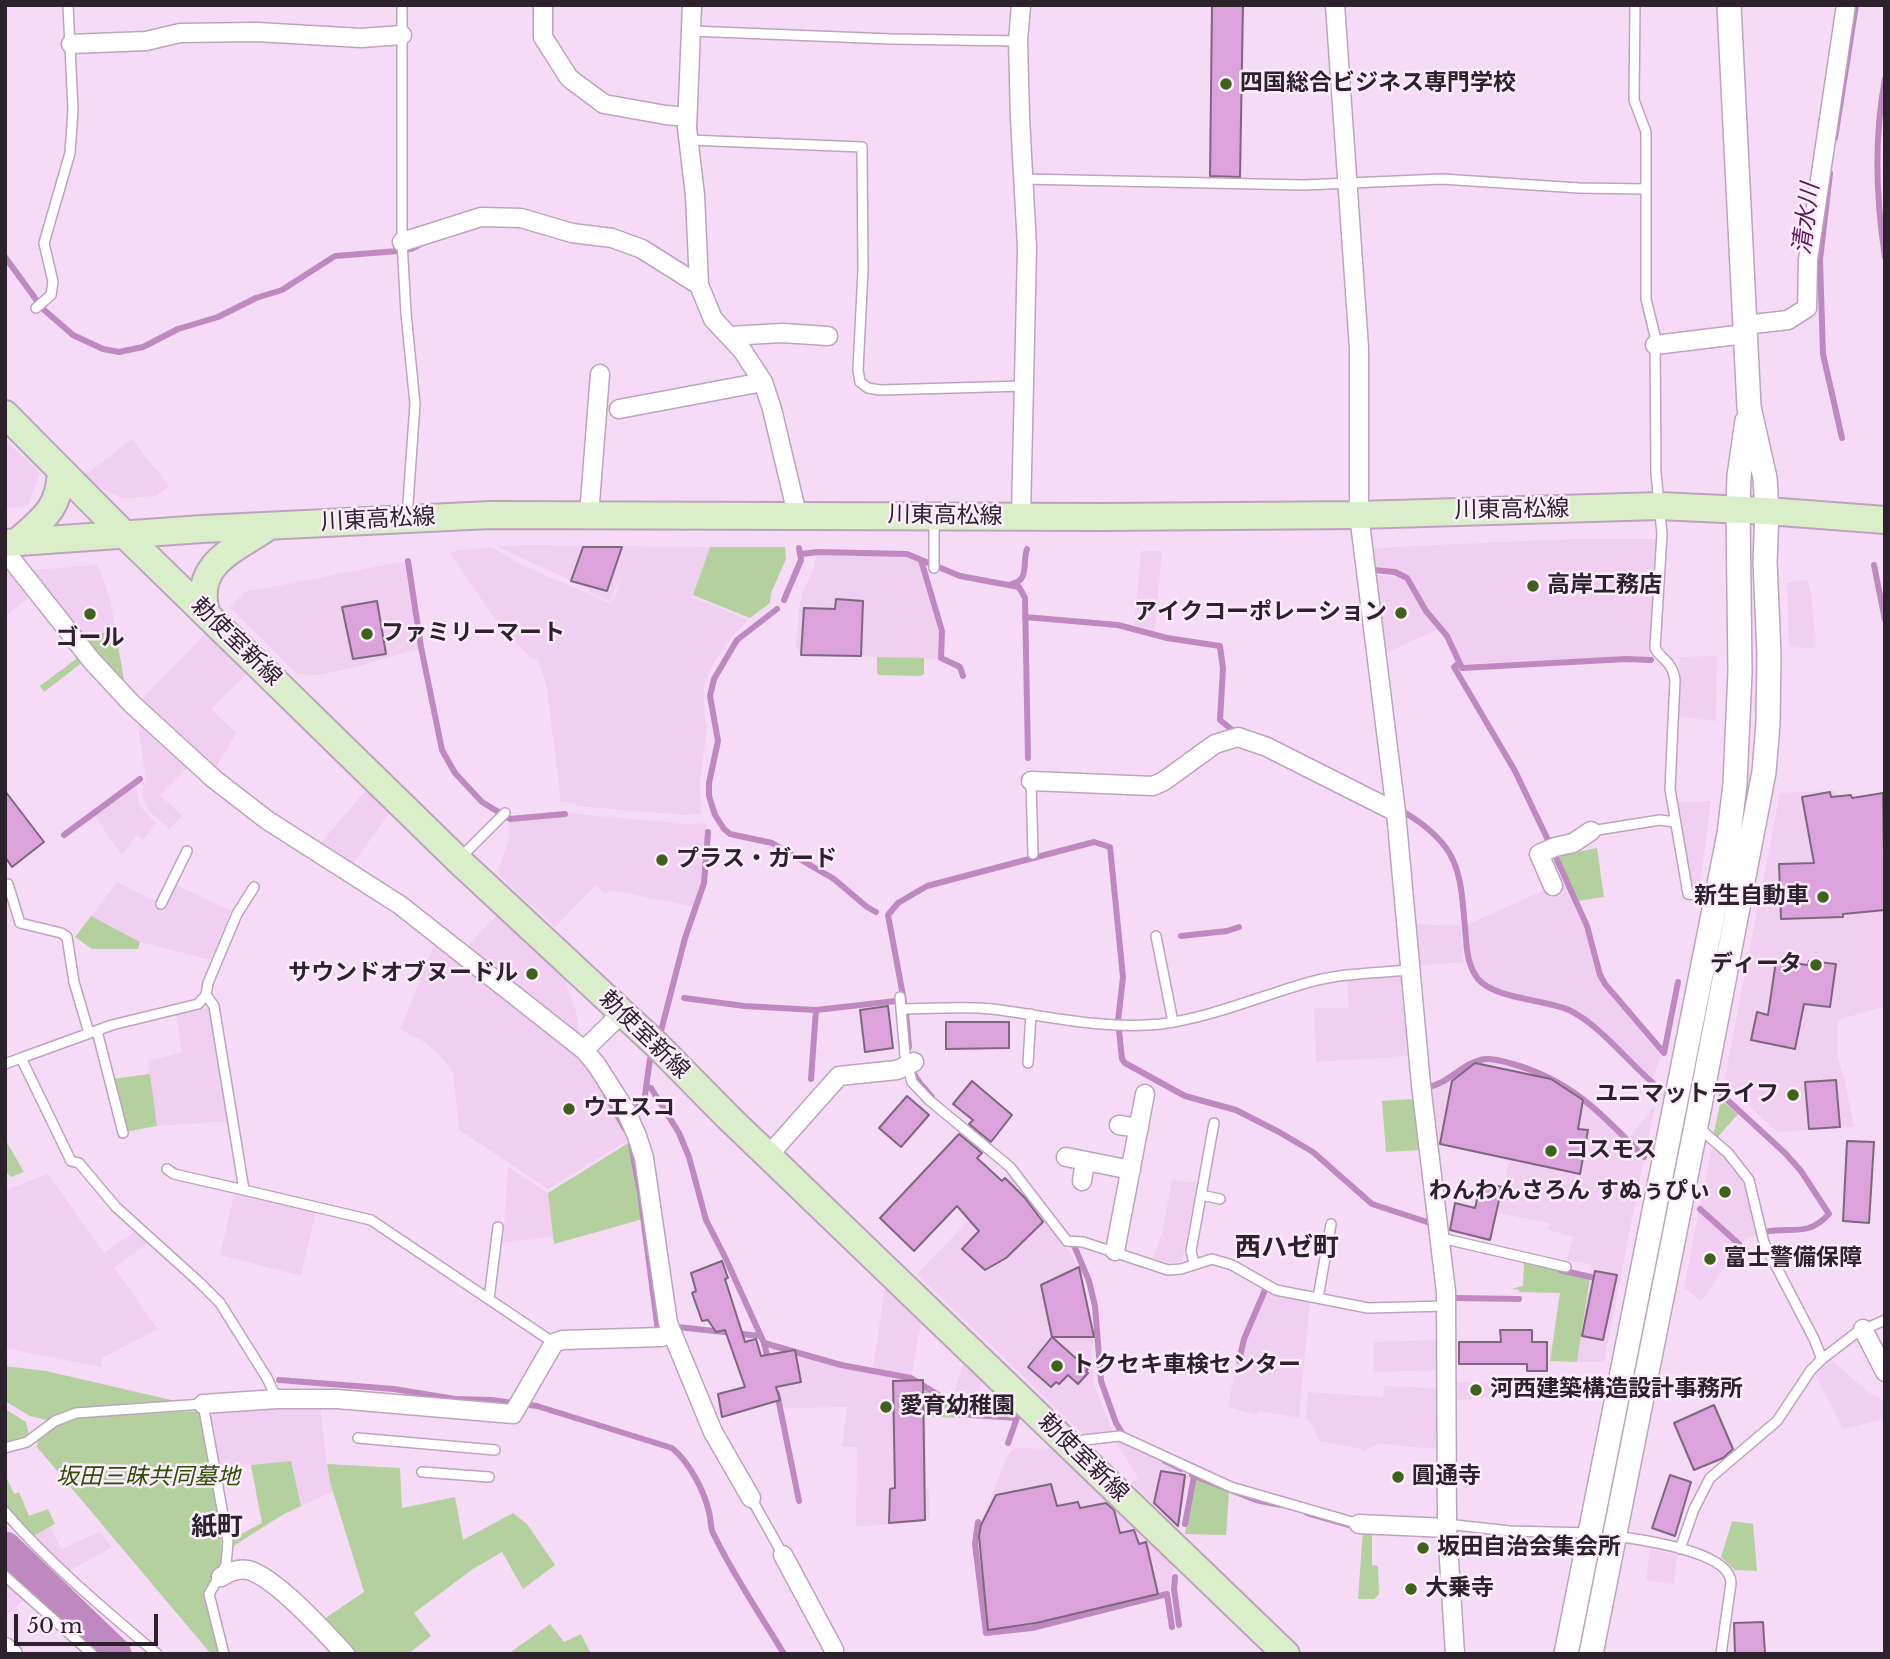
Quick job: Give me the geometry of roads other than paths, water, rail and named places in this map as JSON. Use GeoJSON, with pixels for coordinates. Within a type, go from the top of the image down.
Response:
{"type":"FeatureCollection","features":[{"type":"Feature","properties":{"kind":"main road","name":"勅使室新線"},"geometry":{"type":"LineString","coordinates":[[5,414],[458,860],[657,1045],[768,1156],[1286,1654]]}},
{"type":"Feature","properties":{"kind":"main road"},"geometry":{"type":"LineString","coordinates":[[9,545],[53,506],[60,493],[61,472]]}},
{"type":"Feature","properties":{"kind":"main road","name":"川東高松線"},"geometry":{"type":"LineString","coordinates":[[9,545],[124,534],[490,515],[1359,515],[1659,506],[1885,520]]}},
{"type":"Feature","properties":{"kind":"main road"},"geometry":{"type":"LineString","coordinates":[[206,612],[202,600],[202,586],[206,576],[220,560],[270,526]]}},
{"type":"Feature","properties":{"kind":"street"},"geometry":{"type":"LineString","coordinates":[[543,5],[543,37],[569,78],[604,104],[666,116],[687,117]]}},
{"type":"Feature","properties":{"kind":"street"},"geometry":{"type":"LineString","coordinates":[[692,5],[687,117],[695,195],[699,285],[713,319],[742,350],[763,382],[797,514]]}},
{"type":"Feature","properties":{"kind":"street"},"geometry":{"type":"LineString","coordinates":[[1021,5],[1018,41],[1027,247],[1021,516]]}},
{"type":"Feature","properties":{"kind":"street"},"geometry":{"type":"LineString","coordinates":[[1335,5],[1359,348],[1359,515],[1396,812],[1421,1085],[1447,1306],[1447,1528],[1455,1654]]}},
{"type":"Feature","properties":{"kind":"street"},"geometry":{"type":"LineString","coordinates":[[1591,1654],[1764,772],[1769,681],[1765,562],[1767,511],[1765,478],[1749,407],[1729,5]]}},
{"type":"Feature","properties":{"kind":"street"},"geometry":{"type":"LineString","coordinates":[[1655,345],[1788,320],[1807,308],[1808,260],[1846,5]]}},
{"type":"Feature","properties":{"kind":"street"},"geometry":{"type":"LineString","coordinates":[[71,44],[146,41],[180,33],[257,32],[361,38],[402,35]]}},
{"type":"Feature","properties":{"kind":"street"},"geometry":{"type":"LineString","coordinates":[[402,242],[481,217],[521,218],[572,233],[612,238],[642,249],[699,285]]}},
{"type":"Feature","properties":{"kind":"street"},"geometry":{"type":"LineString","coordinates":[[729,336],[828,336]]}},
{"type":"Feature","properties":{"kind":"street"},"geometry":{"type":"LineString","coordinates":[[589,515],[600,374]]}},
{"type":"Feature","properties":{"kind":"street"},"geometry":{"type":"LineString","coordinates":[[619,409],[763,382]]}},
{"type":"Feature","properties":{"kind":"street"},"geometry":{"type":"LineString","coordinates":[[1566,1654],[1717,898],[1735,784],[1740,672],[1738,509],[1749,407]]}},
{"type":"Feature","properties":{"kind":"street"},"geometry":{"type":"LineString","coordinates":[[9,545],[92,661],[132,704],[214,779],[267,820],[400,905],[584,1050],[596,1064],[626,1111],[644,1158],[668,1323],[713,1432],[751,1498]]}},
{"type":"Feature","properties":{"kind":"street"},"geometry":{"type":"LineString","coordinates":[[1031,781],[1153,786],[1215,744],[1238,737],[1267,747],[1396,812]]}},
{"type":"Feature","properties":{"kind":"street"},"geometry":{"type":"LineString","coordinates":[[1553,886],[1539,854],[1555,847],[1573,844],[1591,831]]}},
{"type":"Feature","properties":{"kind":"street"},"geometry":{"type":"LineString","coordinates":[[584,1050],[622,1013]]}},
{"type":"Feature","properties":{"kind":"street"},"geometry":{"type":"LineString","coordinates":[[768,1156],[839,1076],[897,1069],[910,1064]]}},
{"type":"Feature","properties":{"kind":"street"},"geometry":{"type":"LineString","coordinates":[[1115,1251],[1145,1094]]}},
{"type":"Feature","properties":{"kind":"street"},"geometry":{"type":"LineString","coordinates":[[1119,1125],[1139,1128]]}},
{"type":"Feature","properties":{"kind":"street"},"geometry":{"type":"LineString","coordinates":[[1066,1157],[1131,1170]]}},
{"type":"Feature","properties":{"kind":"street"},"geometry":{"type":"LineString","coordinates":[[1082,1181],[1085,1161]]}},
{"type":"Feature","properties":{"kind":"street"},"geometry":{"type":"LineString","coordinates":[[1863,1329],[1885,1372]]}},
{"type":"Feature","properties":{"kind":"street"},"geometry":{"type":"LineString","coordinates":[[203,1404],[277,1399],[337,1399],[513,1414],[554,1343],[562,1340],[661,1337],[672,1333]]}},
{"type":"Feature","properties":{"kind":"street"},"geometry":{"type":"LineString","coordinates":[[1359,1524],[1447,1528]]}},
{"type":"Feature","properties":{"kind":"street"},"geometry":{"type":"LineString","coordinates":[[782,1555],[834,1652]]}},
{"type":"Feature","properties":{"kind":"street"},"geometry":{"type":"LineString","coordinates":[[222,1577],[230,1572],[247,1570],[270,1580],[345,1654]]}},
{"type":"Feature","properties":{"kind":"street"},"geometry":{"type":"LineString","coordinates":[[5,1647],[13,1654]]}},
{"type":"Feature","properties":{"kind":"lane"},"geometry":{"type":"LineString","coordinates":[[36,308],[51,295],[53,282],[44,243],[70,153],[73,110],[68,5]]}},
{"type":"Feature","properties":{"kind":"lane"},"geometry":{"type":"LineString","coordinates":[[402,5],[402,242],[415,404],[407,519]]}},
{"type":"Feature","properties":{"kind":"lane"},"geometry":{"type":"LineString","coordinates":[[1635,5],[1634,100],[1646,132],[1646,299],[1655,345],[1656,473],[1662,534],[1655,648],[1669,661],[1675,680],[1670,789],[1688,894],[1717,898]]}},
{"type":"Feature","properties":{"kind":"lane"},"geometry":{"type":"LineString","coordinates":[[691,31],[1018,41]]}},
{"type":"Feature","properties":{"kind":"lane"},"geometry":{"type":"LineString","coordinates":[[689,140],[862,147],[863,270],[858,370],[860,382],[868,388],[880,390],[1024,386]]}},
{"type":"Feature","properties":{"kind":"lane"},"geometry":{"type":"LineString","coordinates":[[1023,179],[1304,185],[1442,179],[1579,188],[1646,189]]}},
{"type":"Feature","properties":{"kind":"lane"},"geometry":{"type":"LineString","coordinates":[[934,516],[934,568]]}},
{"type":"Feature","properties":{"kind":"lane"},"geometry":{"type":"LineString","coordinates":[[1031,781],[1032,854]]}},
{"type":"Feature","properties":{"kind":"lane"},"geometry":{"type":"LineString","coordinates":[[458,860],[505,813]]}},
{"type":"Feature","properties":{"kind":"lane"},"geometry":{"type":"LineString","coordinates":[[1591,831],[1660,820],[1675,822]]}},
{"type":"Feature","properties":{"kind":"lane"},"geometry":{"type":"LineString","coordinates":[[161,904],[187,851]]}},
{"type":"Feature","properties":{"kind":"lane"},"geometry":{"type":"LineString","coordinates":[[8,884],[20,923],[61,933],[67,937],[74,982],[93,1032],[123,1133]]}},
{"type":"Feature","properties":{"kind":"lane"},"geometry":{"type":"LineString","coordinates":[[5,1064],[140,1017],[198,1004],[206,995],[237,914],[254,887]]}},
{"type":"Feature","properties":{"kind":"lane"},"geometry":{"type":"LineString","coordinates":[[1156,936],[1173,1022]]}},
{"type":"Feature","properties":{"kind":"lane"},"geometry":{"type":"LineString","coordinates":[[901,1009],[987,1009],[1083,1024],[1146,1025],[1173,1022],[1237,1006],[1311,981],[1410,970]]}},
{"type":"Feature","properties":{"kind":"lane"},"geometry":{"type":"LineString","coordinates":[[206,995],[214,1006],[244,1190]]}},
{"type":"Feature","properties":{"kind":"lane"},"geometry":{"type":"LineString","coordinates":[[900,997],[912,1082],[929,1100],[1010,1167],[1067,1241],[1083,1242],[1115,1251],[1168,1270],[1181,1269],[1212,1259],[1220,1260],[1276,1290],[1368,1308],[1447,1306]]}},
{"type":"Feature","properties":{"kind":"lane"},"geometry":{"type":"LineString","coordinates":[[1028,1063],[1031,1014]]}},
{"type":"Feature","properties":{"kind":"lane"},"geometry":{"type":"LineString","coordinates":[[20,1058],[71,1161],[79,1163],[116,1207],[220,1303],[267,1378],[277,1399]]}},
{"type":"Feature","properties":{"kind":"lane"},"geometry":{"type":"LineString","coordinates":[[1194,1264],[1191,1251],[1214,1123]]}},
{"type":"Feature","properties":{"kind":"lane"},"geometry":{"type":"LineString","coordinates":[[1696,1126],[1728,1153],[1749,1180],[1764,1242],[1822,1359]]}},
{"type":"Feature","properties":{"kind":"lane"},"geometry":{"type":"LineString","coordinates":[[167,1169],[174,1174],[371,1220],[554,1343]]}},
{"type":"Feature","properties":{"kind":"lane"},"geometry":{"type":"LineString","coordinates":[[1201,1195],[1220,1199]]}},
{"type":"Feature","properties":{"kind":"lane"},"geometry":{"type":"LineString","coordinates":[[1318,1298],[1331,1224]]}},
{"type":"Feature","properties":{"kind":"lane"},"geometry":{"type":"LineString","coordinates":[[489,1298],[498,1227]]}},
{"type":"Feature","properties":{"kind":"lane"},"geometry":{"type":"LineString","coordinates":[[1441,1238],[1566,1267]]}},
{"type":"Feature","properties":{"kind":"lane"},"geometry":{"type":"LineString","coordinates":[[1680,1549],[1694,1509],[1710,1478],[1777,1421],[1811,1370],[1822,1359],[1863,1329],[1885,1320]]}},
{"type":"Feature","properties":{"kind":"lane"},"geometry":{"type":"LineString","coordinates":[[5,1448],[27,1442],[55,1421],[76,1413],[203,1404],[228,1552],[222,1577],[209,1594],[224,1654]]}},
{"type":"Feature","properties":{"kind":"lane"},"geometry":{"type":"LineString","coordinates":[[1071,1447],[1084,1440],[1121,1436],[1231,1487],[1359,1524]]}},
{"type":"Feature","properties":{"kind":"lane"},"geometry":{"type":"LineString","coordinates":[[358,1438],[495,1450]]}},
{"type":"Feature","properties":{"kind":"lane"},"geometry":{"type":"LineString","coordinates":[[422,1472],[489,1477]]}},
{"type":"Feature","properties":{"kind":"lane"},"geometry":{"type":"LineString","coordinates":[[751,1498],[782,1555]]}},
{"type":"Feature","properties":{"kind":"lane"},"geometry":{"type":"LineString","coordinates":[[5,1512],[67,1577],[157,1654]]}},
{"type":"Feature","properties":{"kind":"lane"},"geometry":{"type":"LineString","coordinates":[[1447,1528],[1455,1525],[1510,1531],[1591,1533],[1706,1556],[1730,1572],[1731,1583],[1721,1654]]}},
{"type":"Feature","properties":{"kind":"lane"},"geometry":{"type":"LineString","coordinates":[[5,1576],[92,1654]]}},
{"type":"Feature","properties":{"kind":"waterway","name":"清水川"},"geometry":{"type":"LineString","coordinates":[[1835,138],[1856,5]]}},
{"type":"Feature","properties":{"kind":"waterway"},"geometry":{"type":"LineString","coordinates":[[1885,79],[1879,123],[1878,168],[1885,257]]}},
{"type":"Feature","properties":{"kind":"waterway","name":"清水川"},"geometry":{"type":"LineString","coordinates":[[1830,173],[1820,260],[1823,354],[1842,438]]}},
{"type":"Feature","properties":{"kind":"waterway"},"geometry":{"type":"LineString","coordinates":[[5,257],[43,309],[73,335],[103,349],[119,352],[143,347],[178,329],[218,317],[256,298],[282,290],[335,256],[398,251],[419,245]]}},
{"type":"Feature","properties":{"kind":"waterway"},"geometry":{"type":"LineString","coordinates":[[784,600],[801,560],[799,548]]}},
{"type":"Feature","properties":{"kind":"waterway"},"geometry":{"type":"LineString","coordinates":[[1012,584],[1018,582],[1023,575],[1027,549]]}},
{"type":"Feature","properties":{"kind":"waterway"},"geometry":{"type":"LineString","coordinates":[[801,554],[907,554],[960,576],[1019,587],[1025,598],[1028,758]]}},
{"type":"Feature","properties":{"kind":"waterway"},"geometry":{"type":"LineString","coordinates":[[921,560],[942,631],[941,658],[960,667],[963,676]]}},
{"type":"Feature","properties":{"kind":"waterway"},"geometry":{"type":"LineString","coordinates":[[408,561],[421,647],[442,750],[455,773],[482,802],[510,819],[565,814]]}},
{"type":"Feature","properties":{"kind":"waterway","name":"清水川"},"geometry":{"type":"LineString","coordinates":[[1874,565],[1885,620]]}},
{"type":"Feature","properties":{"kind":"waterway"},"geometry":{"type":"LineString","coordinates":[[1373,570],[1395,572],[1407,578],[1426,611],[1447,636],[1462,668],[1651,660]]}},
{"type":"Feature","properties":{"kind":"waterway"},"geometry":{"type":"LineString","coordinates":[[777,609],[737,640],[714,679],[710,696],[718,741],[709,796],[715,815],[730,834],[772,843],[834,879],[876,912]]}},
{"type":"Feature","properties":{"kind":"waterway"},"geometry":{"type":"LineString","coordinates":[[1025,617],[1118,625],[1167,638],[1220,646],[1223,669],[1220,720],[1236,733]]}},
{"type":"Feature","properties":{"kind":"waterway"},"geometry":{"type":"LineString","coordinates":[[1459,663],[1454,667],[1515,771],[1587,926],[1600,975],[1664,1053]]}},
{"type":"Feature","properties":{"kind":"waterway"},"geometry":{"type":"LineString","coordinates":[[64,835],[140,779]]}},
{"type":"Feature","properties":{"kind":"waterway"},"geometry":{"type":"LineString","coordinates":[[1404,812],[1438,838],[1455,865],[1460,881],[1468,955],[1478,979],[1496,991],[1569,1010],[1592,1025],[1654,1084]]}},
{"type":"Feature","properties":{"kind":"waterway"},"geometry":{"type":"LineString","coordinates":[[661,1031],[685,938],[704,883],[708,832]]}},
{"type":"Feature","properties":{"kind":"waterway"},"geometry":{"type":"LineString","coordinates":[[904,1001],[888,915],[898,903],[927,886],[1094,842],[1110,847],[1123,977],[1118,1021],[1122,1059],[1125,1063],[1185,1096],[1236,1110],[1279,1132],[1313,1152],[1372,1204],[1430,1223]]}},
{"type":"Feature","properties":{"kind":"waterway"},"geometry":{"type":"LineString","coordinates":[[1181,936],[1227,931],[1239,927]]}},
{"type":"Feature","properties":{"kind":"waterway"},"geometry":{"type":"LineString","coordinates":[[1664,1053],[1678,982]]}},
{"type":"Feature","properties":{"kind":"waterway"},"geometry":{"type":"LineString","coordinates":[[684,998],[744,1006],[816,1010],[896,1001]]}},
{"type":"Feature","properties":{"kind":"waterway"},"geometry":{"type":"LineString","coordinates":[[811,1079],[816,1010]]}},
{"type":"Feature","properties":{"kind":"waterway"},"geometry":{"type":"LineString","coordinates":[[906,1012],[909,1047]]}},
{"type":"Feature","properties":{"kind":"waterway"},"geometry":{"type":"LineString","coordinates":[[633,1108],[644,1102],[650,1059]]}},
{"type":"Feature","properties":{"kind":"waterway"},"geometry":{"type":"LineString","coordinates":[[1428,1087],[1478,1061],[1493,1059],[1513,1064],[1552,1080],[1585,1101],[1644,1157]]}},
{"type":"Feature","properties":{"kind":"waterway"},"geometry":{"type":"LineString","coordinates":[[912,1070],[932,1097]]}},
{"type":"Feature","properties":{"kind":"waterway"},"geometry":{"type":"LineString","coordinates":[[646,1087],[651,1088],[679,1133],[689,1157],[706,1220],[764,1343],[769,1363]]}},
{"type":"Feature","properties":{"kind":"waterway"},"geometry":{"type":"LineString","coordinates":[[606,1095],[625,1129]]}},
{"type":"Feature","properties":{"kind":"waterway"},"geometry":{"type":"LineString","coordinates":[[1722,1095],[1785,1153],[1801,1171],[1829,1214],[1806,1229],[1764,1232]]}},
{"type":"Feature","properties":{"kind":"waterway"},"geometry":{"type":"LineString","coordinates":[[631,1145],[658,1331]]}},
{"type":"Feature","properties":{"kind":"waterway"},"geometry":{"type":"LineString","coordinates":[[1700,1209],[1739,1244]]}},
{"type":"Feature","properties":{"kind":"waterway"},"geometry":{"type":"LineString","coordinates":[[1073,1243],[1089,1281],[1095,1306],[1101,1381],[1116,1423],[1124,1436]]}},
{"type":"Feature","properties":{"kind":"waterway"},"geometry":{"type":"LineString","coordinates":[[1560,1270],[1591,1277]]}},
{"type":"Feature","properties":{"kind":"waterway"},"geometry":{"type":"LineString","coordinates":[[1239,1361],[1244,1339],[1265,1290]]}},
{"type":"Feature","properties":{"kind":"waterway"},"geometry":{"type":"LineString","coordinates":[[1453,1298],[1519,1299]]}},
{"type":"Feature","properties":{"kind":"waterway"},"geometry":{"type":"LineString","coordinates":[[678,1327],[760,1336]]}},
{"type":"Feature","properties":{"kind":"waterway"},"geometry":{"type":"LineString","coordinates":[[764,1343],[841,1365],[911,1378],[971,1415],[1017,1418],[1008,1443]]}},
{"type":"Feature","properties":{"kind":"waterway"},"geometry":{"type":"LineString","coordinates":[[279,1380],[394,1389],[455,1399],[537,1406],[672,1448],[700,1486],[712,1530],[721,1549],[784,1654]]}},
{"type":"Feature","properties":{"kind":"waterway"},"geometry":{"type":"LineString","coordinates":[[777,1393],[799,1501]]}},
{"type":"Feature","properties":{"kind":"waterway"},"geometry":{"type":"LineString","coordinates":[[1165,1461],[1181,1469]]}},
{"type":"Feature","properties":{"kind":"waterway"},"geometry":{"type":"LineString","coordinates":[[1192,1475],[1256,1500],[1280,1505]]}},
{"type":"Feature","properties":{"kind":"waterway"},"geometry":{"type":"LineString","coordinates":[[1185,1524],[1194,1476]]}},
{"type":"Feature","properties":{"kind":"waterway"},"geometry":{"type":"LineString","coordinates":[[1307,1513],[1349,1525]]}},
{"type":"Feature","properties":{"kind":"waterway"},"geometry":{"type":"LineString","coordinates":[[978,1522],[975,1544],[986,1633],[1032,1628],[1167,1594],[1172,1627]]}},
{"type":"Feature","properties":{"kind":"waterway"},"geometry":{"type":"LineString","coordinates":[[5,1549],[114,1654]]}},
{"type":"Feature","properties":{"kind":"waterway"},"geometry":{"type":"LineString","coordinates":[[1175,1577],[1179,1625]]}},
{"type":"Feature","properties":{"kind":"place","name":"四国総合ビジネス専門学校"},"geometry":{"type":"Point","coordinates":[1226,84]}},
{"type":"Feature","properties":{"kind":"place","name":"高岸工務店"},"geometry":{"type":"Point","coordinates":[1533,586]}},
{"type":"Feature","properties":{"kind":"place","name":"アイクコーポレーション"},"geometry":{"type":"Point","coordinates":[1401,613]}},
{"type":"Feature","properties":{"kind":"place","name":"ゴール"},"geometry":{"type":"Point","coordinates":[90,614]}},
{"type":"Feature","properties":{"kind":"place","name":"ファミリーマート"},"geometry":{"type":"Point","coordinates":[367,634]}},
{"type":"Feature","properties":{"kind":"place","name":"プラス・ガード"},"geometry":{"type":"Point","coordinates":[662,860]}},
{"type":"Feature","properties":{"kind":"place","name":"新生自動車"},"geometry":{"type":"Point","coordinates":[1823,897]}},
{"type":"Feature","properties":{"kind":"place","name":"ディータ"},"geometry":{"type":"Point","coordinates":[1816,965]}},
{"type":"Feature","properties":{"kind":"place","name":"サウンドオブヌードル"},"geometry":{"type":"Point","coordinates":[532,974]}},
{"type":"Feature","properties":{"kind":"place","name":"ユニマットライフ"},"geometry":{"type":"Point","coordinates":[1793,1095]}},
{"type":"Feature","properties":{"kind":"place","name":"ウエスコ"},"geometry":{"type":"Point","coordinates":[569,1109]}},
{"type":"Feature","properties":{"kind":"place","name":"コスモス"},"geometry":{"type":"Point","coordinates":[1551,1151]}},
{"type":"Feature","properties":{"kind":"place","name":"わんわんさろん すぬぅぴぃ"},"geometry":{"type":"Point","coordinates":[1725,1192]}},
{"type":"Feature","properties":{"kind":"place","name":"富士警備保障"},"geometry":{"type":"Point","coordinates":[1710,1259]}},
{"type":"Feature","properties":{"kind":"place","name":"トクセキ車検センター"},"geometry":{"type":"Point","coordinates":[1057,1366]}},
{"type":"Feature","properties":{"kind":"place","name":"河西建築構造設計事務所"},"geometry":{"type":"Point","coordinates":[1476,1390]}},
{"type":"Feature","properties":{"kind":"place","name":"愛育幼稚園"},"geometry":{"type":"Point","coordinates":[886,1407]}},
{"type":"Feature","properties":{"kind":"place","name":"圓通寺"},"geometry":{"type":"Point","coordinates":[1398,1477]}},
{"type":"Feature","properties":{"kind":"place","name":"坂田自治会集会所"},"geometry":{"type":"Point","coordinates":[1423,1548]}},
{"type":"Feature","properties":{"kind":"place","name":"大乗寺"},"geometry":{"type":"Point","coordinates":[1411,1589]}},
{"type":"Feature","properties":{"kind":"district","name":"西ハゼ町"},"geometry":{"type":"Point","coordinates":[1287,1249]}},
{"type":"Feature","properties":{"kind":"district","name":"紙町"},"geometry":{"type":"Point","coordinates":[217,1528]}},
{"type":"Feature","properties":{"kind":"park label","name":"坂田三昧共同墓地"},"geometry":{"type":"Point","coordinates":[148,1478]}}]}
